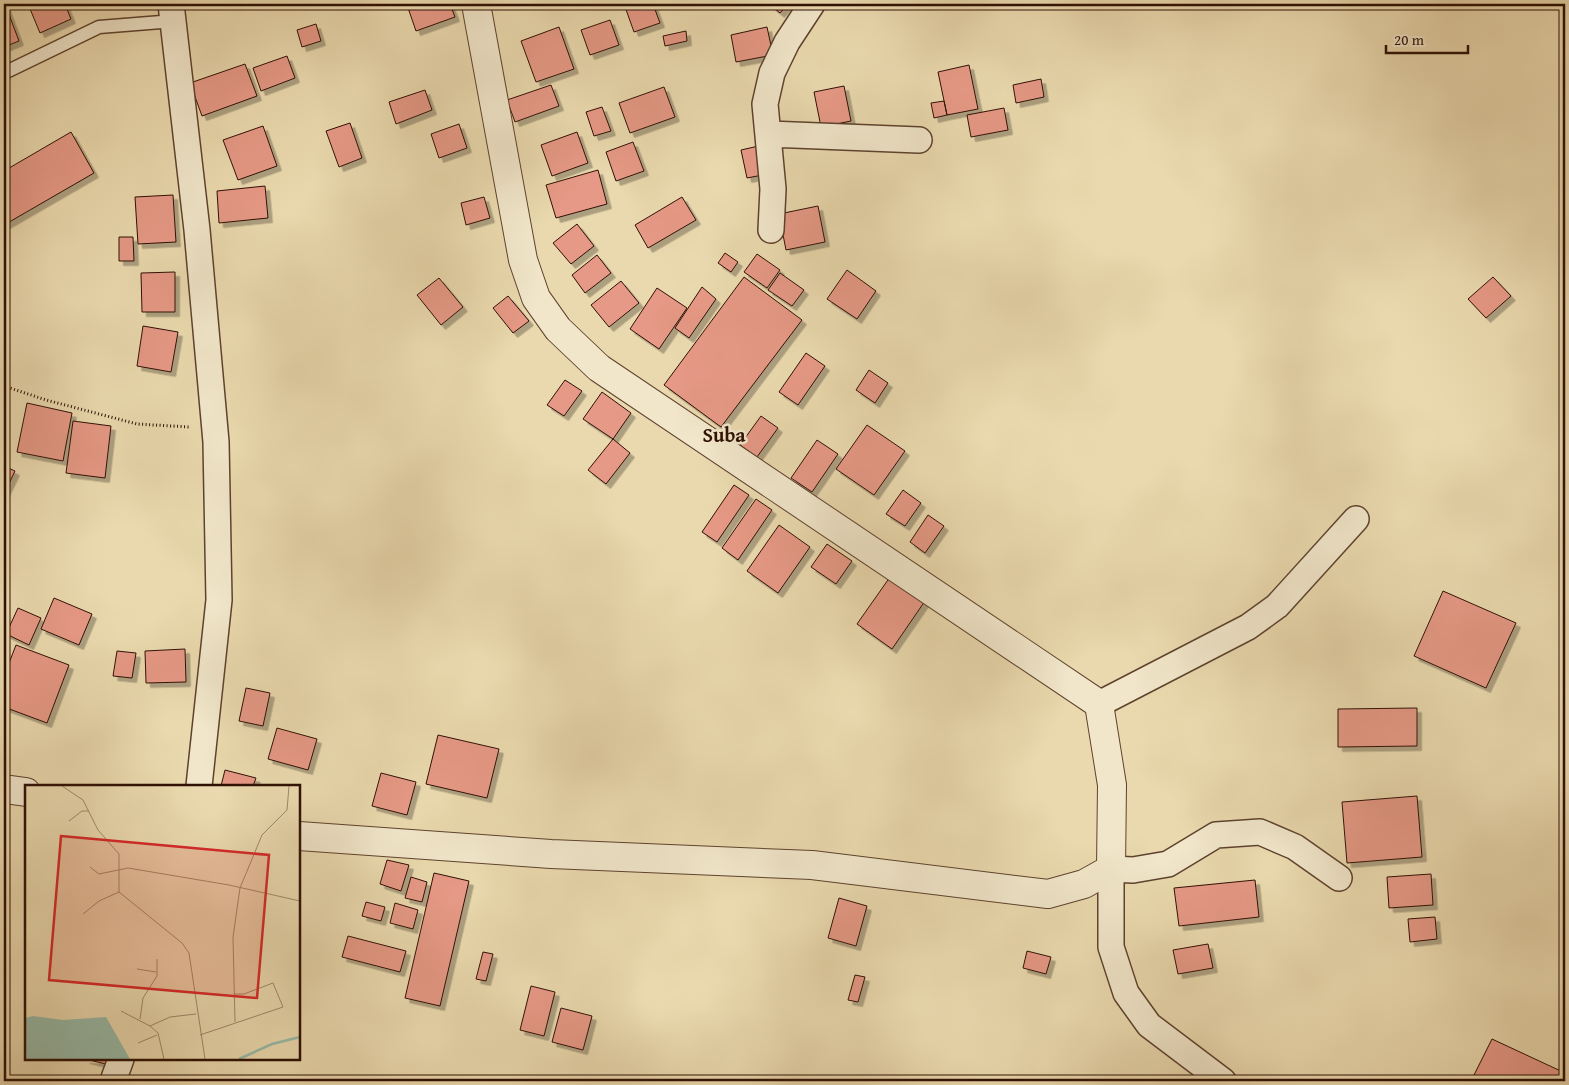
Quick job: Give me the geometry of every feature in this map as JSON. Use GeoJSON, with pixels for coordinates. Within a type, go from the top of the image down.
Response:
{"type":"FeatureCollection","features":[{"type":"Feature","properties":{"kind":"street"},"geometry":{"type":"LineString","coordinates":[[476,4],[523,260],[536,298],[558,329],[599,368],[1099,704],[1112,785],[1111,947],[1126,993],[1149,1025],[1223,1081]]}},
{"type":"Feature","properties":{"kind":"street"},"geometry":{"type":"LineString","coordinates":[[771,230],[773,190],[765,104],[772,72],[787,42],[812,4]]}},
{"type":"Feature","properties":{"kind":"street"},"geometry":{"type":"LineString","coordinates":[[172,12],[197,230],[215,428],[219,600],[199,785]]}},
{"type":"Feature","properties":{"kind":"street"},"geometry":{"type":"LineString","coordinates":[[768,134],[919,140]]}},
{"type":"Feature","properties":{"kind":"street"},"geometry":{"type":"LineString","coordinates":[[1099,704],[1248,627],[1277,606],[1356,520]]}},
{"type":"Feature","properties":{"kind":"street"},"geometry":{"type":"LineString","coordinates":[[4,789],[25,792]]}},
{"type":"Feature","properties":{"kind":"street"},"geometry":{"type":"LineString","coordinates":[[300,836],[551,854],[812,866],[1048,894],[1084,884],[1111,869],[1133,870],[1168,864],[1216,835],[1260,832],[1296,847],[1339,878]]}},
{"type":"Feature","properties":{"kind":"street"},"geometry":{"type":"LineString","coordinates":[[113,1081],[121,1060]]}},
{"type":"Feature","properties":{"kind":"lane"},"geometry":{"type":"LineString","coordinates":[[4,73],[99,27],[172,12]]}},
{"type":"Feature","properties":{"kind":"path"},"geometry":{"type":"LineString","coordinates":[[4,386],[46,400],[137,424],[215,428]]}},
{"type":"Feature","properties":{"kind":"building"},"geometry":{"type":"Polygon","coordinates":[[[4,4],[19,41],[4,47],[4,4]]]}},
{"type":"Feature","properties":{"kind":"building"},"geometry":{"type":"Polygon","coordinates":[[[28,4],[65,4],[71,19],[40,33],[28,4]]]}},
{"type":"Feature","properties":{"kind":"building"},"geometry":{"type":"Polygon","coordinates":[[[450,4],[455,17],[416,31],[407,5],[450,4]]]}},
{"type":"Feature","properties":{"kind":"building"},"geometry":{"type":"Polygon","coordinates":[[[624,4],[653,4],[660,23],[634,32],[624,4]]]}},
{"type":"Feature","properties":{"kind":"building"},"geometry":{"type":"Polygon","coordinates":[[[769,4],[788,4],[780,13],[769,4]]]}},
{"type":"Feature","properties":{"kind":"building"},"geometry":{"type":"Polygon","coordinates":[[[610,20],[619,45],[590,55],[581,30],[610,20]]]}},
{"type":"Feature","properties":{"kind":"building"},"geometry":{"type":"Polygon","coordinates":[[[316,24],[321,41],[302,47],[297,30],[316,24]]]}},
{"type":"Feature","properties":{"kind":"building"},"geometry":{"type":"Polygon","coordinates":[[[559,27],[574,69],[536,82],[521,41],[559,27]]]}},
{"type":"Feature","properties":{"kind":"building"},"geometry":{"type":"Polygon","coordinates":[[[767,27],[773,55],[736,62],[731,35],[767,27]]]}},
{"type":"Feature","properties":{"kind":"building"},"geometry":{"type":"Polygon","coordinates":[[[686,31],[687,41],[665,46],[663,36],[686,31]]]}},
{"type":"Feature","properties":{"kind":"building"},"geometry":{"type":"Polygon","coordinates":[[[287,56],[295,78],[261,91],[253,68],[287,56]]]}},
{"type":"Feature","properties":{"kind":"building"},"geometry":{"type":"Polygon","coordinates":[[[245,64],[257,96],[202,116],[190,83],[245,64]]]}},
{"type":"Feature","properties":{"kind":"building"},"geometry":{"type":"Polygon","coordinates":[[[969,65],[978,109],[947,115],[938,72],[969,65]]]}},
{"type":"Feature","properties":{"kind":"building"},"geometry":{"type":"Polygon","coordinates":[[[1041,79],[1044,97],[1016,103],[1013,85],[1041,79]]]}},
{"type":"Feature","properties":{"kind":"building"},"geometry":{"type":"Polygon","coordinates":[[[551,85],[559,106],[515,122],[507,100],[551,85]]]}},
{"type":"Feature","properties":{"kind":"building"},"geometry":{"type":"Polygon","coordinates":[[[844,86],[851,121],[821,127],[814,92],[844,86]]]}},
{"type":"Feature","properties":{"kind":"building"},"geometry":{"type":"Polygon","coordinates":[[[664,87],[675,117],[630,133],[619,103],[664,87]]]}},
{"type":"Feature","properties":{"kind":"building"},"geometry":{"type":"Polygon","coordinates":[[[425,90],[432,110],[396,124],[389,102],[425,90]]]}},
{"type":"Feature","properties":{"kind":"building"},"geometry":{"type":"Polygon","coordinates":[[[944,101],[947,115],[934,118],[931,103],[944,101]]]}},
{"type":"Feature","properties":{"kind":"building"},"geometry":{"type":"Polygon","coordinates":[[[602,107],[611,131],[594,136],[586,112],[602,107]]]}},
{"type":"Feature","properties":{"kind":"building"},"geometry":{"type":"Polygon","coordinates":[[[1004,108],[1008,130],[971,137],[967,115],[1004,108]]]}},
{"type":"Feature","properties":{"kind":"building"},"geometry":{"type":"Polygon","coordinates":[[[350,123],[362,158],[339,167],[326,131],[350,123]]]}},
{"type":"Feature","properties":{"kind":"building"},"geometry":{"type":"Polygon","coordinates":[[[459,124],[467,148],[439,158],[431,134],[459,124]]]}},
{"type":"Feature","properties":{"kind":"building"},"geometry":{"type":"Polygon","coordinates":[[[263,126],[277,166],[238,180],[223,140],[263,126]]]}},
{"type":"Feature","properties":{"kind":"building"},"geometry":{"type":"Polygon","coordinates":[[[71,132],[94,173],[4,225],[4,171],[71,132]]]}},
{"type":"Feature","properties":{"kind":"building"},"geometry":{"type":"Polygon","coordinates":[[[577,132],[588,163],[552,176],[541,145],[577,132]]]}},
{"type":"Feature","properties":{"kind":"building"},"geometry":{"type":"Polygon","coordinates":[[[633,142],[644,171],[616,181],[606,152],[633,142]]]}},
{"type":"Feature","properties":{"kind":"building"},"geometry":{"type":"Polygon","coordinates":[[[763,145],[768,174],[747,178],[741,150],[763,145]]]}},
{"type":"Feature","properties":{"kind":"building"},"geometry":{"type":"Polygon","coordinates":[[[598,170],[607,204],[556,218],[546,185],[598,170]]]}},
{"type":"Feature","properties":{"kind":"building"},"geometry":{"type":"Polygon","coordinates":[[[265,186],[268,218],[219,223],[217,191],[265,186]]]}},
{"type":"Feature","properties":{"kind":"building"},"geometry":{"type":"Polygon","coordinates":[[[173,195],[176,242],[138,244],[135,197],[173,195]]]}},
{"type":"Feature","properties":{"kind":"building"},"geometry":{"type":"Polygon","coordinates":[[[484,197],[490,218],[466,225],[461,203],[484,197]]]}},
{"type":"Feature","properties":{"kind":"building"},"geometry":{"type":"Polygon","coordinates":[[[682,197],[696,220],[648,248],[635,225],[682,197]]]}},
{"type":"Feature","properties":{"kind":"building"},"geometry":{"type":"Polygon","coordinates":[[[818,206],[825,242],[786,250],[779,214],[818,206]]]}},
{"type":"Feature","properties":{"kind":"building"},"geometry":{"type":"Polygon","coordinates":[[[577,224],[594,246],[571,264],[553,243],[577,224]]]}},
{"type":"Feature","properties":{"kind":"building"},"geometry":{"type":"Polygon","coordinates":[[[119,237],[133,237],[134,261],[119,261],[119,237]]]}},
{"type":"Feature","properties":{"kind":"building"},"geometry":{"type":"Polygon","coordinates":[[[725,253],[738,262],[731,272],[718,263],[725,253]]]}},
{"type":"Feature","properties":{"kind":"building"},"geometry":{"type":"Polygon","coordinates":[[[757,254],[780,270],[767,288],[744,272],[757,254]]]}},
{"type":"Feature","properties":{"kind":"building"},"geometry":{"type":"Polygon","coordinates":[[[597,255],[611,273],[585,293],[572,275],[597,255]]]}},
{"type":"Feature","properties":{"kind":"building"},"geometry":{"type":"Polygon","coordinates":[[[847,270],[876,291],[857,319],[827,299],[847,270]]]}},
{"type":"Feature","properties":{"kind":"building"},"geometry":{"type":"Polygon","coordinates":[[[175,272],[175,312],[142,312],[141,273],[175,272]]]}},
{"type":"Feature","properties":{"kind":"building"},"geometry":{"type":"Polygon","coordinates":[[[780,273],[804,290],[792,306],[768,290],[780,273]]]}},
{"type":"Feature","properties":{"kind":"building"},"geometry":{"type":"Polygon","coordinates":[[[744,277],[802,320],[721,427],[664,385],[744,277]]]}},
{"type":"Feature","properties":{"kind":"building"},"geometry":{"type":"Polygon","coordinates":[[[1493,277],[1511,296],[1486,318],[1468,299],[1493,277]]]}},
{"type":"Feature","properties":{"kind":"building"},"geometry":{"type":"Polygon","coordinates":[[[439,278],[463,307],[441,325],[417,295],[439,278]]]}},
{"type":"Feature","properties":{"kind":"building"},"geometry":{"type":"Polygon","coordinates":[[[621,281],[639,303],[609,327],[591,305],[621,281]]]}},
{"type":"Feature","properties":{"kind":"building"},"geometry":{"type":"Polygon","coordinates":[[[702,287],[716,299],[689,338],[675,328],[702,287]]]}},
{"type":"Feature","properties":{"kind":"building"},"geometry":{"type":"Polygon","coordinates":[[[657,288],[687,308],[659,349],[630,329],[657,288]]]}},
{"type":"Feature","properties":{"kind":"building"},"geometry":{"type":"Polygon","coordinates":[[[508,296],[529,321],[513,333],[493,308],[508,296]]]}},
{"type":"Feature","properties":{"kind":"building"},"geometry":{"type":"Polygon","coordinates":[[[143,326],[178,332],[171,372],[137,366],[143,326]]]}},
{"type":"Feature","properties":{"kind":"building"},"geometry":{"type":"Polygon","coordinates":[[[806,353],[825,366],[798,405],[779,392],[806,353]]]}},
{"type":"Feature","properties":{"kind":"building"},"geometry":{"type":"Polygon","coordinates":[[[869,370],[888,383],[875,403],[856,390],[869,370]]]}},
{"type":"Feature","properties":{"kind":"building"},"geometry":{"type":"Polygon","coordinates":[[[565,380],[582,391],[564,416],[547,405],[565,380]]]}},
{"type":"Feature","properties":{"kind":"building"},"geometry":{"type":"Polygon","coordinates":[[[602,392],[631,413],[613,439],[583,419],[602,392]]]}},
{"type":"Feature","properties":{"kind":"building"},"geometry":{"type":"Polygon","coordinates":[[[27,403],[72,413],[63,461],[17,452],[27,403]]]}},
{"type":"Feature","properties":{"kind":"building"},"geometry":{"type":"Polygon","coordinates":[[[761,416],[778,428],[757,457],[740,445],[761,416]]]}},
{"type":"Feature","properties":{"kind":"building"},"geometry":{"type":"Polygon","coordinates":[[[73,421],[111,426],[105,478],[66,473],[73,421]]]}},
{"type":"Feature","properties":{"kind":"building"},"geometry":{"type":"Polygon","coordinates":[[[867,425],[905,451],[874,495],[836,469],[867,425]]]}},
{"type":"Feature","properties":{"kind":"building"},"geometry":{"type":"Polygon","coordinates":[[[613,439],[630,453],[606,484],[588,470],[613,439]]]}},
{"type":"Feature","properties":{"kind":"building"},"geometry":{"type":"Polygon","coordinates":[[[817,440],[838,454],[812,492],[791,478],[817,440]]]}},
{"type":"Feature","properties":{"kind":"building"},"geometry":{"type":"Polygon","coordinates":[[[4,466],[15,471],[4,494],[4,466]]]}},
{"type":"Feature","properties":{"kind":"building"},"geometry":{"type":"Polygon","coordinates":[[[734,485],[749,495],[717,542],[702,532],[734,485]]]}},
{"type":"Feature","properties":{"kind":"building"},"geometry":{"type":"Polygon","coordinates":[[[903,490],[921,503],[905,526],[886,514],[903,490]]]}},
{"type":"Feature","properties":{"kind":"building"},"geometry":{"type":"Polygon","coordinates":[[[756,499],[772,510],[738,560],[722,548],[756,499]]]}},
{"type":"Feature","properties":{"kind":"building"},"geometry":{"type":"Polygon","coordinates":[[[928,515],[944,526],[925,553],[910,542],[928,515]]]}},
{"type":"Feature","properties":{"kind":"building"},"geometry":{"type":"Polygon","coordinates":[[[779,525],[810,547],[778,593],[747,571],[779,525]]]}},
{"type":"Feature","properties":{"kind":"building"},"geometry":{"type":"Polygon","coordinates":[[[827,544],[852,561],[836,584],[811,567],[827,544]]]}},
{"type":"Feature","properties":{"kind":"building"},"geometry":{"type":"Polygon","coordinates":[[[890,577],[925,601],[892,649],[857,624],[890,577]]]}},
{"type":"Feature","properties":{"kind":"building"},"geometry":{"type":"Polygon","coordinates":[[[1443,591],[1516,623],[1486,688],[1414,656],[1443,591]]]}},
{"type":"Feature","properties":{"kind":"building"},"geometry":{"type":"Polygon","coordinates":[[[54,598],[92,614],[79,645],[41,629],[54,598]]]}},
{"type":"Feature","properties":{"kind":"building"},"geometry":{"type":"Polygon","coordinates":[[[18,608],[41,618],[29,645],[6,634],[18,608]]]}},
{"type":"Feature","properties":{"kind":"building"},"geometry":{"type":"Polygon","coordinates":[[[16,645],[69,665],[47,723],[4,707],[4,676],[16,645]]]}},
{"type":"Feature","properties":{"kind":"building"},"geometry":{"type":"Polygon","coordinates":[[[185,649],[186,682],[146,683],[145,651],[185,649]]]}},
{"type":"Feature","properties":{"kind":"building"},"geometry":{"type":"Polygon","coordinates":[[[117,651],[136,653],[132,678],[113,676],[117,651]]]}},
{"type":"Feature","properties":{"kind":"building"},"geometry":{"type":"Polygon","coordinates":[[[246,688],[270,693],[263,726],[239,721],[246,688]]]}},
{"type":"Feature","properties":{"kind":"building"},"geometry":{"type":"Polygon","coordinates":[[[1417,708],[1417,746],[1338,747],[1338,709],[1417,708]]]}},
{"type":"Feature","properties":{"kind":"building"},"geometry":{"type":"Polygon","coordinates":[[[277,728],[317,739],[308,770],[268,759],[277,728]]]}},
{"type":"Feature","properties":{"kind":"building"},"geometry":{"type":"Polygon","coordinates":[[[438,735],[499,749],[487,798],[426,784],[438,735]]]}},
{"type":"Feature","properties":{"kind":"building"},"geometry":{"type":"Polygon","coordinates":[[[225,770],[256,778],[253,785],[221,785],[225,770]]]}},
{"type":"Feature","properties":{"kind":"building"},"geometry":{"type":"Polygon","coordinates":[[[381,773],[416,782],[407,815],[372,806],[381,773]]]}},
{"type":"Feature","properties":{"kind":"building"},"geometry":{"type":"Polygon","coordinates":[[[1417,796],[1422,857],[1347,863],[1342,802],[1417,796]]]}},
{"type":"Feature","properties":{"kind":"building"},"geometry":{"type":"Polygon","coordinates":[[[387,860],[409,865],[401,891],[380,884],[387,860]]]}},
{"type":"Feature","properties":{"kind":"building"},"geometry":{"type":"Polygon","coordinates":[[[434,873],[469,881],[440,1006],[405,998],[434,873]]]}},
{"type":"Feature","properties":{"kind":"building"},"geometry":{"type":"Polygon","coordinates":[[[1431,874],[1433,905],[1389,908],[1387,877],[1431,874]]]}},
{"type":"Feature","properties":{"kind":"building"},"geometry":{"type":"Polygon","coordinates":[[[411,877],[427,882],[422,902],[405,898],[411,877]]]}},
{"type":"Feature","properties":{"kind":"building"},"geometry":{"type":"Polygon","coordinates":[[[1255,880],[1259,917],[1179,926],[1174,888],[1255,880]]]}},
{"type":"Feature","properties":{"kind":"building"},"geometry":{"type":"Polygon","coordinates":[[[839,898],[867,906],[856,946],[828,938],[839,898]]]}},
{"type":"Feature","properties":{"kind":"building"},"geometry":{"type":"Polygon","coordinates":[[[366,902],[385,907],[381,921],[362,916],[366,902]]]}},
{"type":"Feature","properties":{"kind":"building"},"geometry":{"type":"Polygon","coordinates":[[[395,903],[418,910],[413,929],[390,923],[395,903]]]}},
{"type":"Feature","properties":{"kind":"building"},"geometry":{"type":"Polygon","coordinates":[[[1435,917],[1437,939],[1410,942],[1408,919],[1435,917]]]}},
{"type":"Feature","properties":{"kind":"building"},"geometry":{"type":"Polygon","coordinates":[[[348,936],[406,951],[400,972],[342,957],[348,936]]]}},
{"type":"Feature","properties":{"kind":"building"},"geometry":{"type":"Polygon","coordinates":[[[1208,944],[1213,968],[1178,974],[1173,950],[1208,944]]]}},
{"type":"Feature","properties":{"kind":"building"},"geometry":{"type":"Polygon","coordinates":[[[1027,951],[1051,957],[1046,974],[1023,968],[1027,951]]]}},
{"type":"Feature","properties":{"kind":"building"},"geometry":{"type":"Polygon","coordinates":[[[483,952],[493,954],[486,981],[476,979],[483,952]]]}},
{"type":"Feature","properties":{"kind":"building"},"geometry":{"type":"Polygon","coordinates":[[[855,975],[865,977],[858,1002],[848,1000],[855,975]]]}},
{"type":"Feature","properties":{"kind":"building"},"geometry":{"type":"Polygon","coordinates":[[[531,986],[555,992],[544,1036],[520,1030],[531,986]]]}},
{"type":"Feature","properties":{"kind":"building"},"geometry":{"type":"Polygon","coordinates":[[[561,1008],[592,1016],[583,1050],[552,1042],[561,1008]]]}},
{"type":"Feature","properties":{"kind":"building"},"geometry":{"type":"Polygon","coordinates":[[[1492,1039],[1565,1073],[1565,1081],[1471,1081],[1492,1039]]]}},
{"type":"Feature","properties":{"kind":"building"},"geometry":{"type":"Polygon","coordinates":[[[89,1060],[108,1060],[106,1064],[89,1060]]]}},
{"type":"Feature","properties":{"kind":"district","name":"Suba"},"geometry":{"type":"Point","coordinates":[724,434]}}]}
